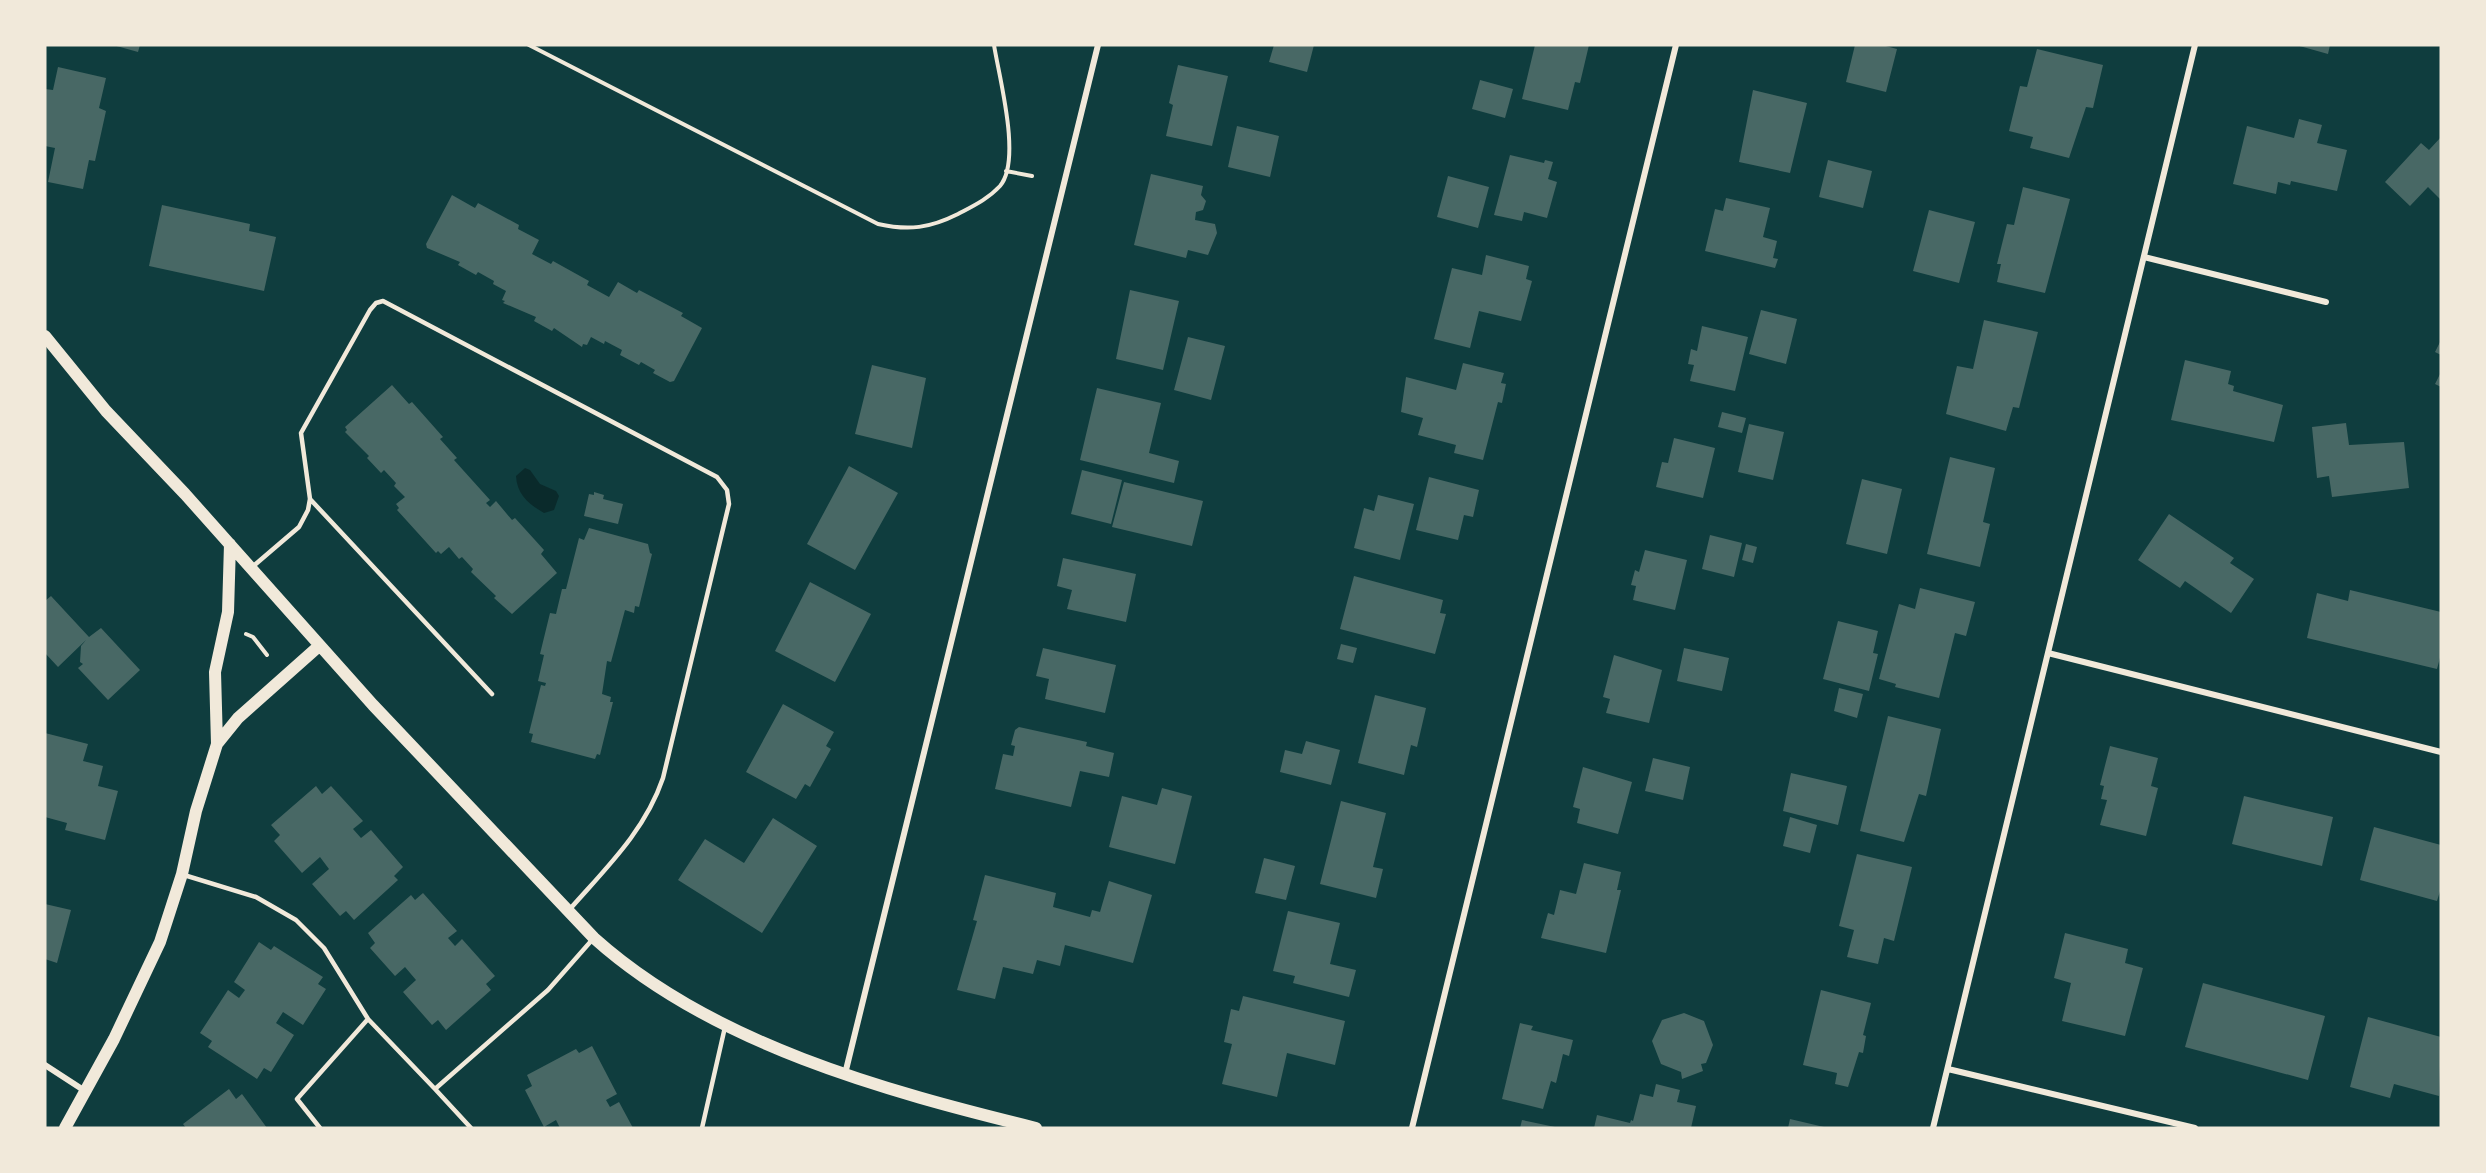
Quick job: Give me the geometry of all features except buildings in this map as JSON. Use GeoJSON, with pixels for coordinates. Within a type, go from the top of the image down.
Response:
{"type":"FeatureCollection","features":[{"type":"Feature","properties":{"kind":"main road"},"geometry":{"type":"LineString","coordinates":[[45,336],[106,411],[230,544],[319,646],[568,911],[624,965],[657,987],[726,1024],[845,1074],[931,1102],[1036,1128]]}},
{"type":"Feature","properties":{"kind":"main road"},"geometry":{"type":"LineString","coordinates":[[65,1128],[114,1039],[160,942],[182,874],[196,811],[217,744],[215,672],[228,612],[230,544]]}},
{"type":"Feature","properties":{"kind":"main road"},"geometry":{"type":"LineString","coordinates":[[217,744],[238,717],[319,646]]}},
{"type":"Feature","properties":{"kind":"street"},"geometry":{"type":"LineString","coordinates":[[845,1074],[1098,45]]}},
{"type":"Feature","properties":{"kind":"street"},"geometry":{"type":"LineString","coordinates":[[1412,1128],[1676,45]]}},
{"type":"Feature","properties":{"kind":"street"},"geometry":{"type":"LineString","coordinates":[[1933,1128],[2195,45]]}},
{"type":"Feature","properties":{"kind":"street"},"geometry":{"type":"LineString","coordinates":[[2144,257],[2326,302]]}},
{"type":"Feature","properties":{"kind":"street"},"geometry":{"type":"LineString","coordinates":[[2048,654],[2441,752]]}},
{"type":"Feature","properties":{"kind":"street"},"geometry":{"type":"LineString","coordinates":[[45,1065],[86,1091]]}},
{"type":"Feature","properties":{"kind":"street"},"geometry":{"type":"LineString","coordinates":[[1948,1068],[2195,1128]]}},
{"type":"Feature","properties":{"kind":"lane"},"geometry":{"type":"LineString","coordinates":[[251,568],[299,527],[310,499],[301,433],[370,310],[376,303],[383,301],[717,477],[727,490],[729,504],[666,767],[655,802],[639,830],[568,911]]}},
{"type":"Feature","properties":{"kind":"lane"},"geometry":{"type":"LineString","coordinates":[[310,499],[492,694]]}},
{"type":"Feature","properties":{"kind":"lane"},"geometry":{"type":"LineString","coordinates":[[182,874],[256,897],[296,920],[324,948],[368,1019],[471,1128]]}},
{"type":"Feature","properties":{"kind":"lane"},"geometry":{"type":"LineString","coordinates":[[435,1089],[548,990],[594,938]]}},
{"type":"Feature","properties":{"kind":"lane"},"geometry":{"type":"LineString","coordinates":[[320,1128],[297,1099],[368,1019]]}},
{"type":"Feature","properties":{"kind":"lane"},"geometry":{"type":"LineString","coordinates":[[702,1128],[726,1024]]}},
{"type":"Feature","properties":{"kind":"path"},"geometry":{"type":"LineString","coordinates":[[529,45],[878,224],[901,229],[935,226],[982,201],[1002,184],[1011,150],[994,45]]}},
{"type":"Feature","properties":{"kind":"path"},"geometry":{"type":"LineString","coordinates":[[1006,171],[1032,176]]}},
{"type":"Feature","properties":{"kind":"path"},"geometry":{"type":"LineString","coordinates":[[240,631],[254,637],[267,655]]}},
{"type":"Feature","properties":{"kind":"water"},"geometry":{"type":"Polygon","coordinates":[[[525,468],[530,470],[540,484],[556,491],[559,496],[554,510],[544,513],[521,494],[516,476],[525,468]]]}}]}
